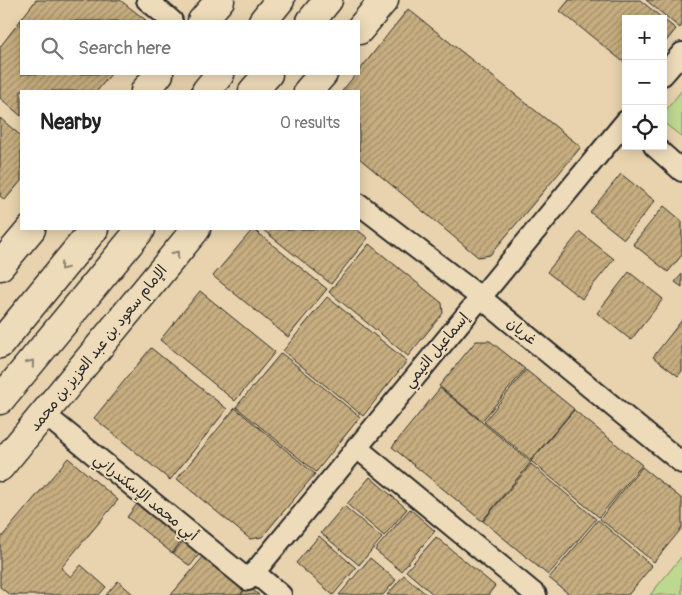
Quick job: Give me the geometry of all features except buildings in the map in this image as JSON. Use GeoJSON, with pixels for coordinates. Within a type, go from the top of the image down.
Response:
{"type":"FeatureCollection","features":[{"type":"Feature","properties":{"kind":"street"},"geometry":{"type":"LineString","coordinates":[[147,0],[171,20]]}},
{"type":"Feature","properties":{"kind":"street"},"geometry":{"type":"LineString","coordinates":[[203,20],[220,0]]}},
{"type":"Feature","properties":{"kind":"street"},"geometry":{"type":"LineString","coordinates":[[264,20],[280,0]]}},
{"type":"Feature","properties":{"kind":"street"},"geometry":{"type":"LineString","coordinates":[[311,20],[328,0]]}},
{"type":"Feature","properties":{"kind":"street"},"geometry":{"type":"LineString","coordinates":[[360,29],[384,0]]}},
{"type":"Feature","properties":{"kind":"street"},"geometry":{"type":"LineString","coordinates":[[667,70],[682,53]]}},
{"type":"Feature","properties":{"kind":"street"},"geometry":{"type":"LineString","coordinates":[[146,90],[158,75]]}},
{"type":"Feature","properties":{"kind":"street"},"geometry":{"type":"LineString","coordinates":[[207,90],[219,75]]}},
{"type":"Feature","properties":{"kind":"street"},"geometry":{"type":"LineString","coordinates":[[254,90],[267,75]]}},
{"type":"Feature","properties":{"kind":"street"},"geometry":{"type":"LineString","coordinates":[[309,90],[322,75]]}},
{"type":"Feature","properties":{"kind":"street","name":"إسماعيل التيمي"},"geometry":{"type":"LineString","coordinates":[[251,576],[622,126]]}},
{"type":"Feature","properties":{"kind":"street"},"geometry":{"type":"LineString","coordinates":[[658,150],[682,171]]}},
{"type":"Feature","properties":{"kind":"street","name":"غريان"},"geometry":{"type":"LineString","coordinates":[[360,205],[480,297],[682,462]]}},
{"type":"Feature","properties":{"kind":"street"},"geometry":{"type":"LineString","coordinates":[[0,266],[30,230]]}},
{"type":"Feature","properties":{"kind":"street"},"geometry":{"type":"LineString","coordinates":[[0,344],[93,230]]}},
{"type":"Feature","properties":{"kind":"street"},"geometry":{"type":"LineString","coordinates":[[0,400],[139,230]]}},
{"type":"Feature","properties":{"kind":"street","name":"الإمام سعود بن عبد العزيز بن محمد"},"geometry":{"type":"LineString","coordinates":[[0,467],[195,230]]}},
{"type":"Feature","properties":{"kind":"street","name":"أبي محمد الإسكندراني"},"geometry":{"type":"LineString","coordinates":[[44,414],[251,576],[281,595]]}},
{"type":"Feature","properties":{"kind":"street"},"geometry":{"type":"LineString","coordinates":[[356,447],[536,595]]}},
{"type":"Feature","properties":{"kind":"green space"},"geometry":{"type":"Polygon","coordinates":[[[682,90],[682,137],[667,125],[667,109],[682,90]]]}},
{"type":"Feature","properties":{"kind":"green space"},"geometry":{"type":"Polygon","coordinates":[[[682,556],[682,595],[650,595],[682,556]]]}}]}
